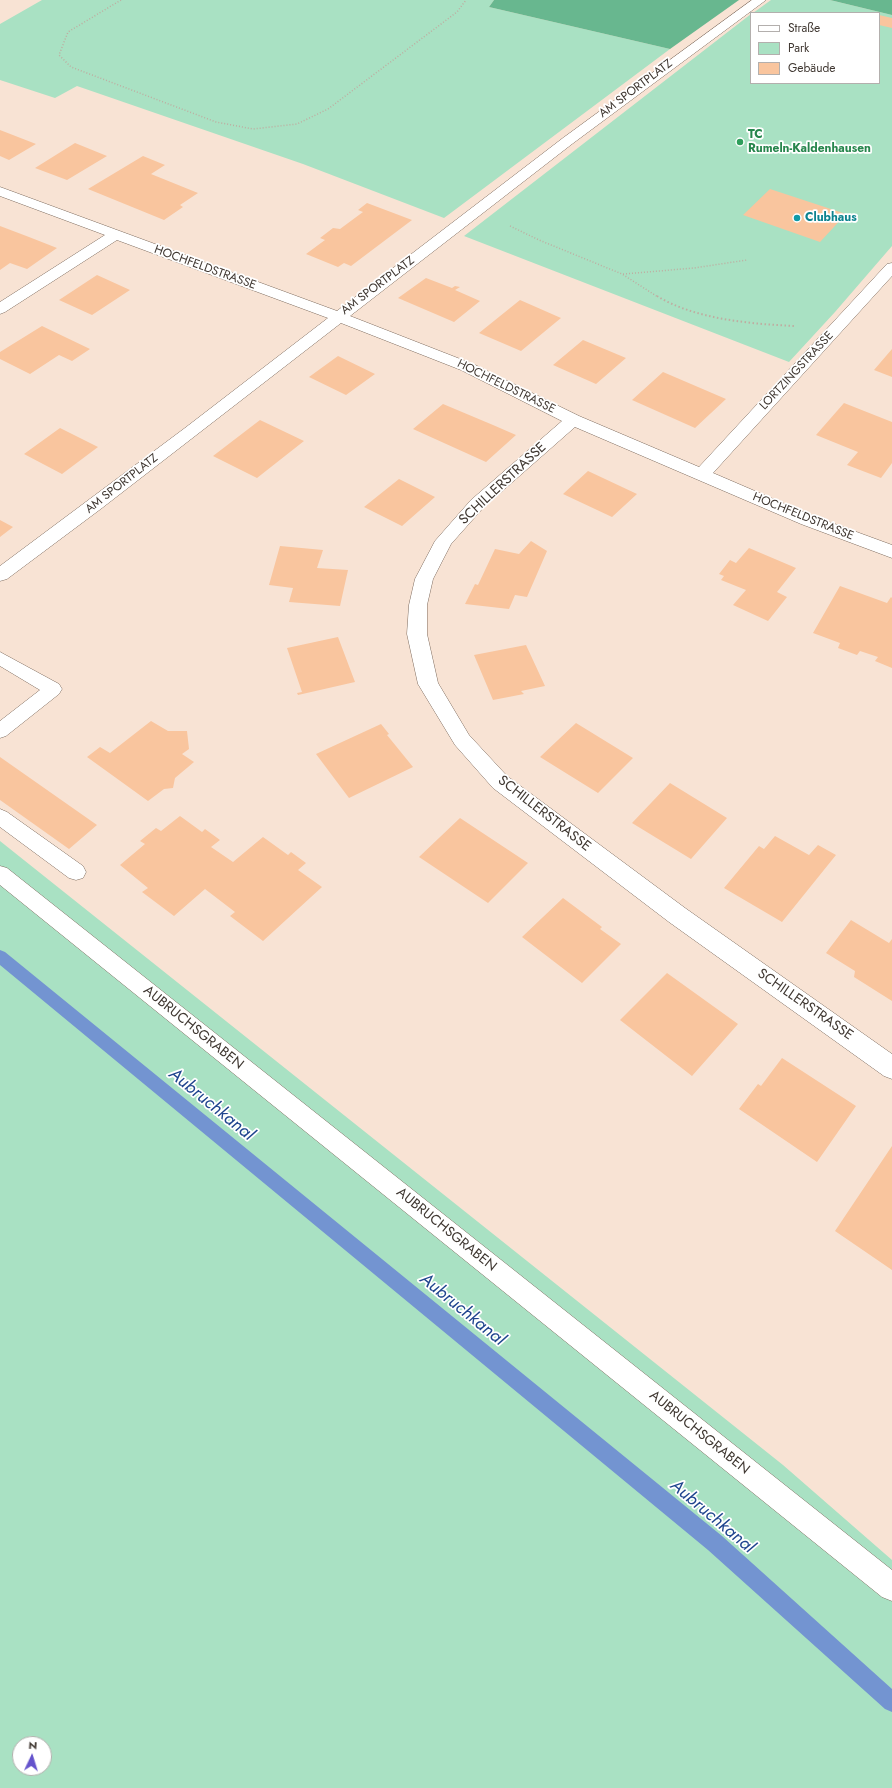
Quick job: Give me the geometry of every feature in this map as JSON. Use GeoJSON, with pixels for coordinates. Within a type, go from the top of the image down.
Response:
{"type":"FeatureCollection","features":[{"type":"Feature","properties":{"kind":"street","name":"AM SPORTPLATZ"},"geometry":{"type":"LineString","coordinates":[[0,575],[84,513],[476,211],[684,54],[760,0]]}},
{"type":"Feature","properties":{"kind":"street","name":"HOCHFELDSTRASSE"},"geometry":{"type":"LineString","coordinates":[[0,191],[338,317],[466,367],[573,420],[808,520],[892,552]]}},
{"type":"Feature","properties":{"kind":"street"},"geometry":{"type":"LineString","coordinates":[[0,309],[115,235]]}},
{"type":"Feature","properties":{"kind":"street","name":"LORTZINGSTRASSE"},"geometry":{"type":"LineString","coordinates":[[702,475],[834,332],[892,266]]}},
{"type":"Feature","properties":{"kind":"street","name":"SCHILLERSTRASSE"},"geometry":{"type":"LineString","coordinates":[[573,420],[478,504],[444,541],[424,579],[418,605],[417,634],[428,684],[462,740],[500,782],[677,915],[892,1068]]}},
{"type":"Feature","properties":{"kind":"lane"},"geometry":{"type":"LineString","coordinates":[[0,658],[53,689],[0,731]]}},
{"type":"Feature","properties":{"kind":"lane"},"geometry":{"type":"LineString","coordinates":[[0,817],[76,872]]}},
{"type":"Feature","properties":{"kind":"lane","name":"AUBRUCHSGRABEN"},"geometry":{"type":"LineString","coordinates":[[0,874],[892,1587]]}},
{"type":"Feature","properties":{"kind":"path"},"geometry":{"type":"LineString","coordinates":[[121,0],[68,32],[60,55],[71,67],[216,122],[253,129],[297,124],[328,109],[457,12],[466,0]]}},
{"type":"Feature","properties":{"kind":"path"},"geometry":{"type":"LineString","coordinates":[[476,211],[539,240],[622,274],[662,299],[700,314],[768,325],[821,328],[834,332]]}},
{"type":"Feature","properties":{"kind":"path"},"geometry":{"type":"LineString","coordinates":[[622,274],[694,268],[747,260]]}},
{"type":"Feature","properties":{"kind":"green space"},"geometry":{"type":"Polygon","coordinates":[[[42,0],[494,0],[489,7],[670,49],[444,218],[303,164],[77,86],[55,98],[0,80],[0,24],[42,0]]]}},
{"type":"Feature","properties":{"kind":"green space"},"geometry":{"type":"Polygon","coordinates":[[[494,0],[739,0],[670,49],[489,7],[494,0]]]}},
{"type":"Feature","properties":{"kind":"green space","name":"TC Rumeln-Kaldenhausen"},"geometry":{"type":"Polygon","coordinates":[[[771,0],[830,0],[880,12],[754,12],[771,0]]]}},
{"type":"Feature","properties":{"kind":"green space"},"geometry":{"type":"Polygon","coordinates":[[[830,0],[892,0],[892,15],[830,0]]]}},
{"type":"Feature","properties":{"kind":"green space","name":"TC Rumeln-Kaldenhausen"},"geometry":{"type":"Polygon","coordinates":[[[880,12],[892,15],[892,246],[789,362],[464,236],[750,15],[750,84],[880,84],[880,12]]]}},
{"type":"Feature","properties":{"kind":"green space"},"geometry":{"type":"Polygon","coordinates":[[[0,841],[783,1465],[892,1560],[892,1788],[0,1788],[0,841]]]}},
{"type":"Feature","properties":{"kind":"building"},"geometry":{"type":"Polygon","coordinates":[[[880,15],[892,18],[892,28],[880,25],[880,15]]]}},
{"type":"Feature","properties":{"kind":"building"},"geometry":{"type":"Polygon","coordinates":[[[0,130],[36,144],[9,160],[0,156],[0,130]]]}},
{"type":"Feature","properties":{"kind":"building"},"geometry":{"type":"Polygon","coordinates":[[[75,143],[107,156],[67,180],[35,168],[75,143]]]}},
{"type":"Feature","properties":{"kind":"building"},"geometry":{"type":"Polygon","coordinates":[[[143,156],[165,165],[151,174],[198,193],[180,205],[183,207],[164,220],[88,189],[143,156]]]}},
{"type":"Feature","properties":{"kind":"building","name":"Clubhaus"},"geometry":{"type":"Polygon","coordinates":[[[770,189],[846,214],[820,242],[743,215],[770,189]]]}},
{"type":"Feature","properties":{"kind":"building"},"geometry":{"type":"Polygon","coordinates":[[[367,203],[412,220],[351,266],[344,263],[338,267],[306,254],[325,240],[320,238],[333,228],[340,229],[363,212],[358,210],[367,203]]]}},
{"type":"Feature","properties":{"kind":"building"},"geometry":{"type":"Polygon","coordinates":[[[0,226],[57,248],[27,269],[10,263],[0,270],[0,226]]]}},
{"type":"Feature","properties":{"kind":"building"},"geometry":{"type":"Polygon","coordinates":[[[97,275],[130,290],[92,315],[59,300],[97,275]]]}},
{"type":"Feature","properties":{"kind":"building"},"geometry":{"type":"Polygon","coordinates":[[[426,278],[452,288],[455,286],[460,287],[455,290],[480,301],[454,322],[398,298],[426,278]]]}},
{"type":"Feature","properties":{"kind":"building"},"geometry":{"type":"Polygon","coordinates":[[[520,300],[561,318],[521,351],[479,333],[520,300]]]}},
{"type":"Feature","properties":{"kind":"building"},"geometry":{"type":"Polygon","coordinates":[[[42,326],[90,349],[72,361],[59,355],[30,374],[0,359],[0,352],[42,326]]]}},
{"type":"Feature","properties":{"kind":"building"},"geometry":{"type":"Polygon","coordinates":[[[583,340],[626,358],[596,384],[553,365],[583,340]]]}},
{"type":"Feature","properties":{"kind":"building"},"geometry":{"type":"Polygon","coordinates":[[[892,349],[892,377],[874,370],[892,349]]]}},
{"type":"Feature","properties":{"kind":"building"},"geometry":{"type":"Polygon","coordinates":[[[338,356],[375,374],[346,395],[309,377],[338,356]]]}},
{"type":"Feature","properties":{"kind":"building"},"geometry":{"type":"Polygon","coordinates":[[[663,372],[726,399],[695,428],[632,400],[663,372]]]}},
{"type":"Feature","properties":{"kind":"building"},"geometry":{"type":"Polygon","coordinates":[[[844,403],[892,422],[892,463],[881,478],[847,465],[858,452],[816,435],[844,403]]]}},
{"type":"Feature","properties":{"kind":"building"},"geometry":{"type":"Polygon","coordinates":[[[443,404],[516,435],[486,462],[413,429],[443,404]]]}},
{"type":"Feature","properties":{"kind":"building"},"geometry":{"type":"Polygon","coordinates":[[[260,420],[304,441],[257,478],[213,456],[260,420]]]}},
{"type":"Feature","properties":{"kind":"building"},"geometry":{"type":"Polygon","coordinates":[[[60,428],[98,447],[62,474],[24,454],[60,428]]]}},
{"type":"Feature","properties":{"kind":"building"},"geometry":{"type":"Polygon","coordinates":[[[588,471],[637,494],[612,517],[563,494],[588,471]]]}},
{"type":"Feature","properties":{"kind":"building"},"geometry":{"type":"Polygon","coordinates":[[[399,479],[435,497],[402,526],[364,507],[399,479]]]}},
{"type":"Feature","properties":{"kind":"building"},"geometry":{"type":"Polygon","coordinates":[[[0,520],[13,527],[0,537],[0,520]]]}},
{"type":"Feature","properties":{"kind":"building"},"geometry":{"type":"Polygon","coordinates":[[[531,541],[547,551],[527,597],[515,595],[509,609],[465,604],[475,584],[478,585],[495,549],[519,554],[531,541]]]}},
{"type":"Feature","properties":{"kind":"building"},"geometry":{"type":"Polygon","coordinates":[[[280,546],[323,550],[317,568],[348,570],[340,606],[289,602],[293,588],[269,585],[280,546]]]}},
{"type":"Feature","properties":{"kind":"building"},"geometry":{"type":"Polygon","coordinates":[[[749,548],[796,568],[777,592],[787,597],[768,621],[733,605],[746,590],[721,580],[724,576],[719,574],[730,560],[736,563],[749,548]]]}},
{"type":"Feature","properties":{"kind":"building"},"geometry":{"type":"Polygon","coordinates":[[[840,586],[887,603],[891,597],[892,598],[892,668],[875,661],[878,657],[860,651],[857,655],[838,648],[840,643],[813,633],[840,586]]]}},
{"type":"Feature","properties":{"kind":"building"},"geometry":{"type":"Polygon","coordinates":[[[338,637],[355,682],[298,695],[297,693],[302,692],[287,648],[338,637]]]}},
{"type":"Feature","properties":{"kind":"building"},"geometry":{"type":"Polygon","coordinates":[[[526,645],[545,686],[521,691],[524,694],[493,700],[474,655],[526,645]]]}},
{"type":"Feature","properties":{"kind":"building"},"geometry":{"type":"Polygon","coordinates":[[[151,721],[168,731],[187,731],[189,749],[182,754],[194,762],[175,778],[173,788],[164,789],[148,801],[87,757],[100,747],[110,753],[151,721]]]}},
{"type":"Feature","properties":{"kind":"building"},"geometry":{"type":"Polygon","coordinates":[[[576,723],[633,758],[598,793],[540,757],[576,723]]]}},
{"type":"Feature","properties":{"kind":"building"},"geometry":{"type":"Polygon","coordinates":[[[381,724],[389,734],[387,735],[413,767],[349,798],[316,754],[381,724]]]}},
{"type":"Feature","properties":{"kind":"building"},"geometry":{"type":"Polygon","coordinates":[[[0,757],[97,825],[69,849],[0,800],[0,757]]]}},
{"type":"Feature","properties":{"kind":"building"},"geometry":{"type":"Polygon","coordinates":[[[670,783],[727,818],[691,859],[632,823],[670,783]]]}},
{"type":"Feature","properties":{"kind":"building"},"geometry":{"type":"Polygon","coordinates":[[[180,816],[202,832],[205,829],[220,840],[211,847],[233,862],[263,837],[288,855],[291,852],[306,863],[298,870],[322,887],[263,941],[230,916],[235,912],[205,889],[174,916],[142,892],[148,888],[120,865],[145,844],[140,841],[156,828],[161,831],[180,816]]]}},
{"type":"Feature","properties":{"kind":"building"},"geometry":{"type":"Polygon","coordinates":[[[460,818],[528,863],[488,903],[419,857],[460,818]]]}},
{"type":"Feature","properties":{"kind":"building"},"geometry":{"type":"Polygon","coordinates":[[[775,836],[809,855],[818,845],[836,855],[782,922],[724,888],[759,846],[764,849],[775,836]]]}},
{"type":"Feature","properties":{"kind":"building"},"geometry":{"type":"Polygon","coordinates":[[[563,898],[602,927],[600,929],[621,944],[582,983],[522,937],[563,898]]]}},
{"type":"Feature","properties":{"kind":"building"},"geometry":{"type":"Polygon","coordinates":[[[851,920],[889,943],[892,939],[892,1001],[854,977],[855,971],[826,953],[851,920]]]}},
{"type":"Feature","properties":{"kind":"building"},"geometry":{"type":"Polygon","coordinates":[[[667,973],[738,1024],[692,1076],[620,1020],[667,973]]]}},
{"type":"Feature","properties":{"kind":"building"},"geometry":{"type":"Polygon","coordinates":[[[782,1058],[856,1106],[817,1162],[739,1109],[758,1084],[761,1086],[782,1058]]]}},
{"type":"Feature","properties":{"kind":"building"},"geometry":{"type":"Polygon","coordinates":[[[892,1146],[892,1270],[835,1231],[892,1146]]]}},
{"type":"Feature","properties":{"kind":"waterway","name":"Aubruchkanal"},"geometry":{"type":"LineString","coordinates":[[0,956],[715,1543],[892,1702]]}},
{"type":"Feature","properties":{"kind":"place","name":"TC Rumeln-Kaldenhausen"},"geometry":{"type":"Point","coordinates":[740,142]}},
{"type":"Feature","properties":{"kind":"place","name":"Clubhaus"},"geometry":{"type":"Point","coordinates":[797,218]}}]}
